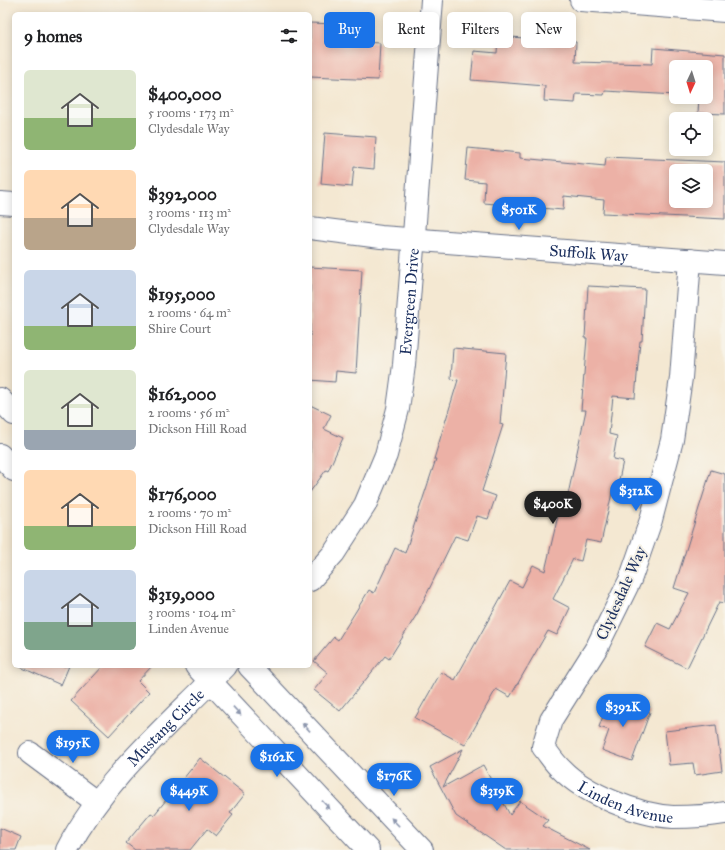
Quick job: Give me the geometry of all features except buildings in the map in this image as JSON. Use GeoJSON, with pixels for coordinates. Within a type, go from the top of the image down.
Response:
{"type":"FeatureCollection","features":[{"type":"Feature","properties":{"kind":"street","name":"Evergreen Drive"},"geometry":{"type":"LineString","coordinates":[[312,578],[334,553],[366,505],[386,455],[398,409],[404,365],[432,0]]}},
{"type":"Feature","properties":{"kind":"street"},"geometry":{"type":"LineString","coordinates":[[581,0],[725,11]]}},
{"type":"Feature","properties":{"kind":"street"},"geometry":{"type":"LineString","coordinates":[[0,203],[12,204]]}},
{"type":"Feature","properties":{"kind":"street","name":"Suffolk Way"},"geometry":{"type":"LineString","coordinates":[[312,228],[381,238],[725,263]]}},
{"type":"Feature","properties":{"kind":"street","name":"Clydesdale Way"},"geometry":{"type":"LineString","coordinates":[[544,747],[551,720],[597,647],[630,580],[651,520],[672,440],[680,385],[690,260]]}},
{"type":"Feature","properties":{"kind":"street"},"geometry":{"type":"LineString","coordinates":[[0,399],[12,412]]}},
{"type":"Feature","properties":{"kind":"street"},"geometry":{"type":"LineString","coordinates":[[0,456],[12,468]]}},
{"type":"Feature","properties":{"kind":"street"},"geometry":{"type":"LineString","coordinates":[[198,668],[368,850]]}},
{"type":"Feature","properties":{"kind":"street","name":"Mustang Circle"},"geometry":{"type":"LineString","coordinates":[[67,850],[96,802],[123,769],[224,668]]}},
{"type":"Feature","properties":{"kind":"street"},"geometry":{"type":"LineString","coordinates":[[251,668],[422,850]]}},
{"type":"Feature","properties":{"kind":"street","name":"Linden Avenue"},"geometry":{"type":"LineString","coordinates":[[544,747],[561,770],[587,788],[616,802],[643,811],[672,816],[700,816],[725,813]]}},
{"type":"Feature","properties":{"kind":"street"},"geometry":{"type":"LineString","coordinates":[[30,752],[96,802]]}}]}
